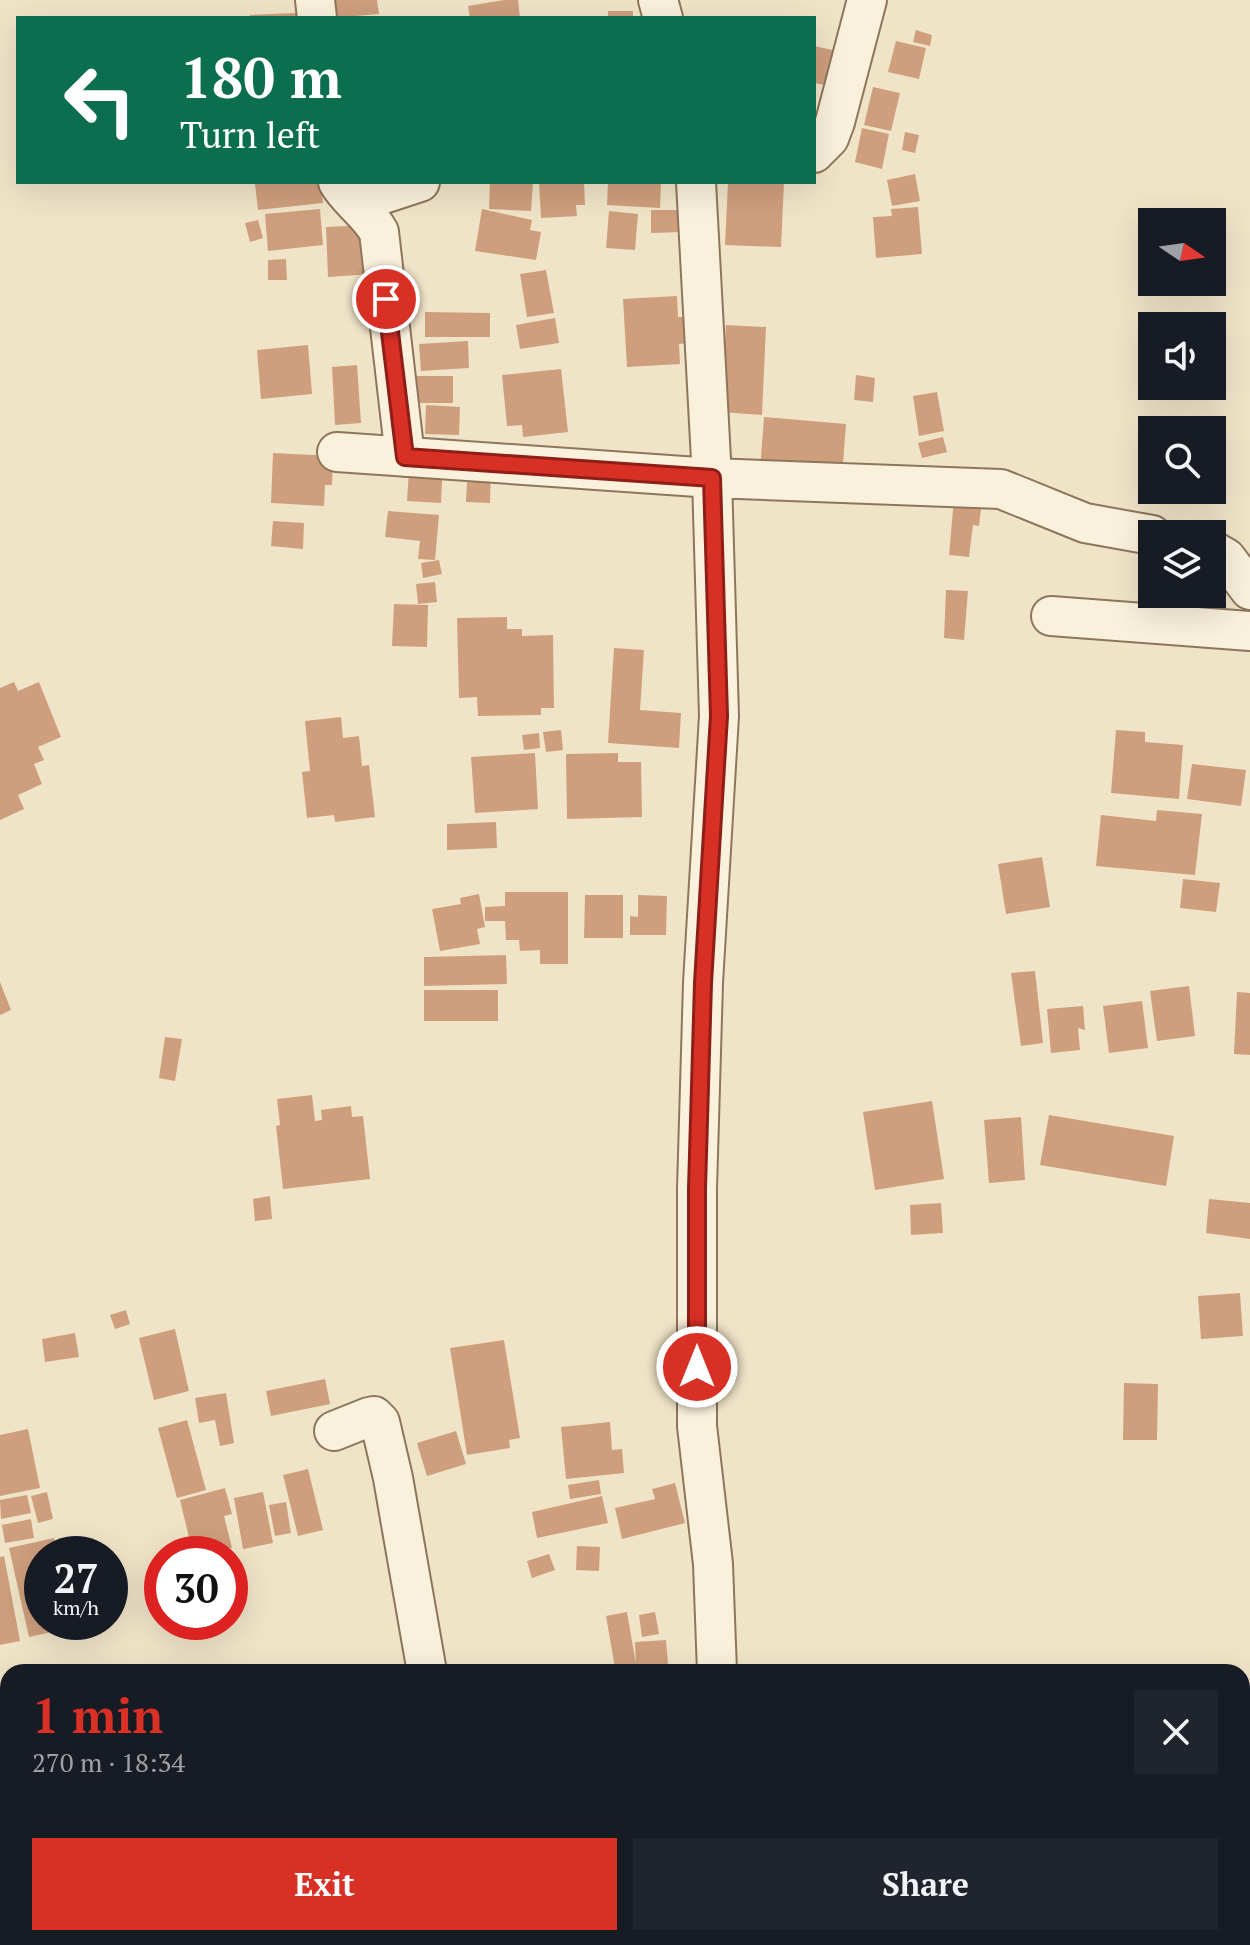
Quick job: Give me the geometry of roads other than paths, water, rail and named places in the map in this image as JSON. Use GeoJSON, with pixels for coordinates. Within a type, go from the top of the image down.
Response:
{"type":"FeatureCollection","features":[{"type":"Feature","properties":{"kind":"street"},"geometry":{"type":"LineString","coordinates":[[816,151],[829,138],[835,122],[867,0]]}},
{"type":"Feature","properties":{"kind":"street"},"geometry":{"type":"LineString","coordinates":[[347,193],[407,184]]}},
{"type":"Feature","properties":{"kind":"street"},"geometry":{"type":"LineString","coordinates":[[696,184],[712,478],[719,716],[703,983],[697,1189],[697,1426],[713,1564],[717,1664]]}},
{"type":"Feature","properties":{"kind":"street"},"geometry":{"type":"LineString","coordinates":[[347,193],[371,217],[379,232],[405,457]]}},
{"type":"Feature","properties":{"kind":"street"},"geometry":{"type":"LineString","coordinates":[[337,452],[712,478],[1001,489],[1085,523],[1138,532]]}},
{"type":"Feature","properties":{"kind":"street"},"geometry":{"type":"LineString","coordinates":[[1226,558],[1250,590]]}},
{"type":"Feature","properties":{"kind":"street"},"geometry":{"type":"LineString","coordinates":[[1051,616],[1250,631]]}},
{"type":"Feature","properties":{"kind":"street"},"geometry":{"type":"LineString","coordinates":[[334,1431],[374,1416],[380,1422],[393,1478],[426,1664]]}}]}
